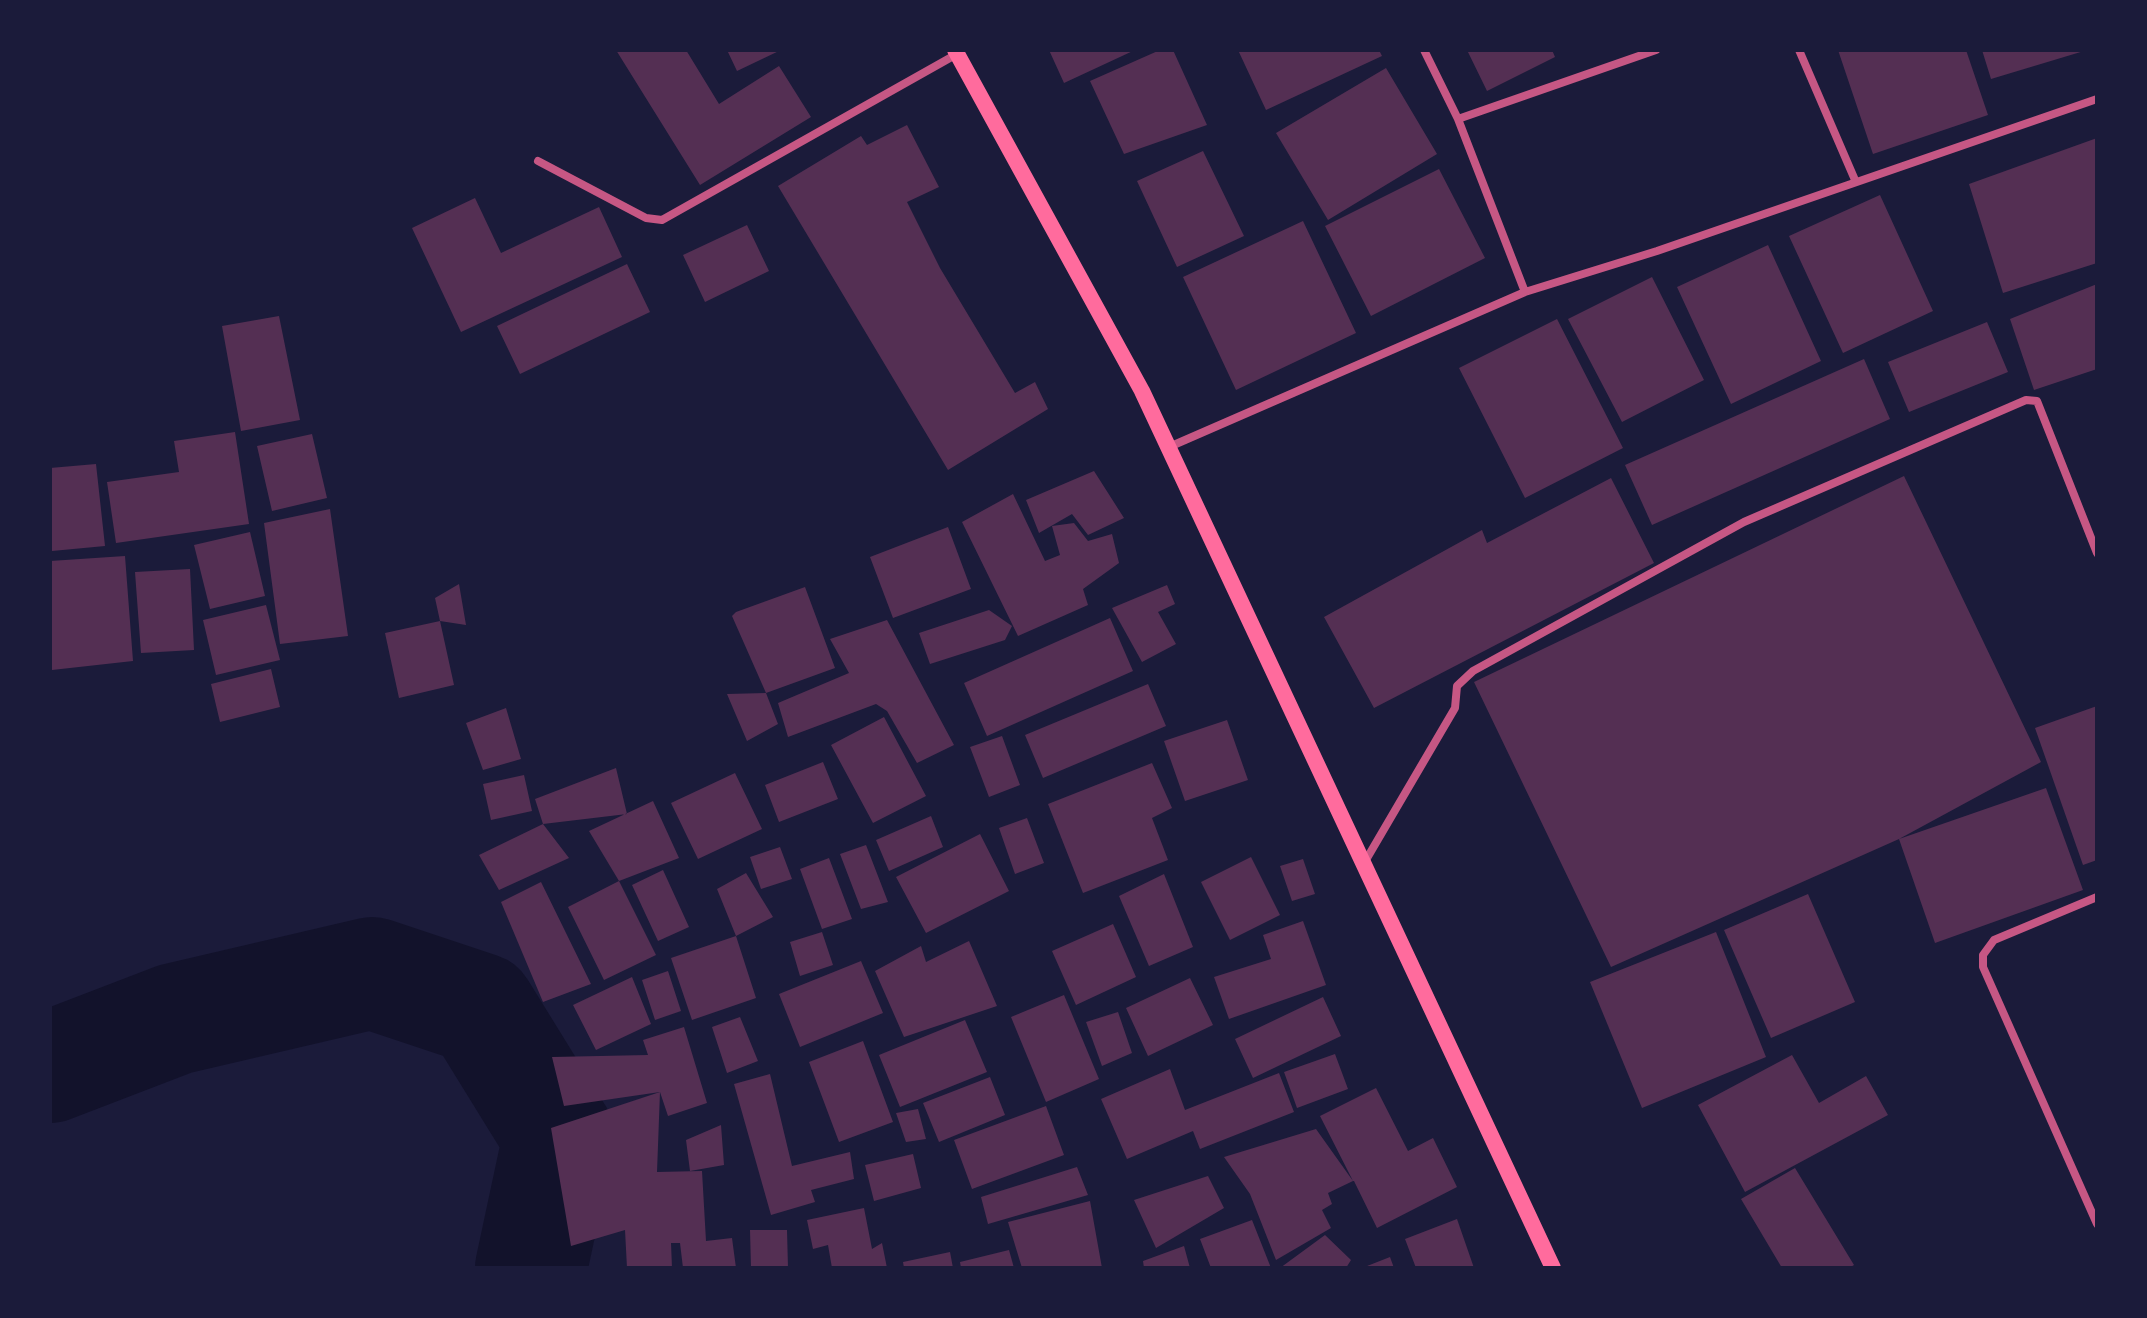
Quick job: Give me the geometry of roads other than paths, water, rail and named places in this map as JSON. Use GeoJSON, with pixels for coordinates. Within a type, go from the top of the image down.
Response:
{"type":"FeatureCollection","features":[{"type":"Feature","properties":{"kind":"main road"},"geometry":{"type":"LineString","coordinates":[[956,52],[1142,391],[1553,1268]]}},
{"type":"Feature","properties":{"kind":"street"},"geometry":{"type":"LineString","coordinates":[[1424,50],[1458,119],[1525,292]]}},
{"type":"Feature","properties":{"kind":"street"},"geometry":{"type":"LineString","coordinates":[[1458,119],[1656,50]]}},
{"type":"Feature","properties":{"kind":"street"},"geometry":{"type":"LineString","coordinates":[[1799,50],[1855,180]]}},
{"type":"Feature","properties":{"kind":"street"},"geometry":{"type":"LineString","coordinates":[[538,161],[646,218],[662,220],[956,52]]}},
{"type":"Feature","properties":{"kind":"street"},"geometry":{"type":"LineString","coordinates":[[1168,448],[1525,292],[1657,251],[1855,180],[2097,99]]}},
{"type":"Feature","properties":{"kind":"street"},"geometry":{"type":"LineString","coordinates":[[1363,866],[1455,708],[1457,686],[1473,671],[1744,522],[1997,412],[2031,398],[2037,401],[2097,553]]}},
{"type":"Feature","properties":{"kind":"street"},"geometry":{"type":"LineString","coordinates":[[2097,897],[1994,940],[1983,955],[1983,967],[2097,1224]]}},
{"type":"Feature","properties":{"kind":"waterway"},"geometry":{"type":"LineString","coordinates":[[50,1067],[175,1019],[372,973],[480,1009],[559,1137],[531,1268]]}}]}
